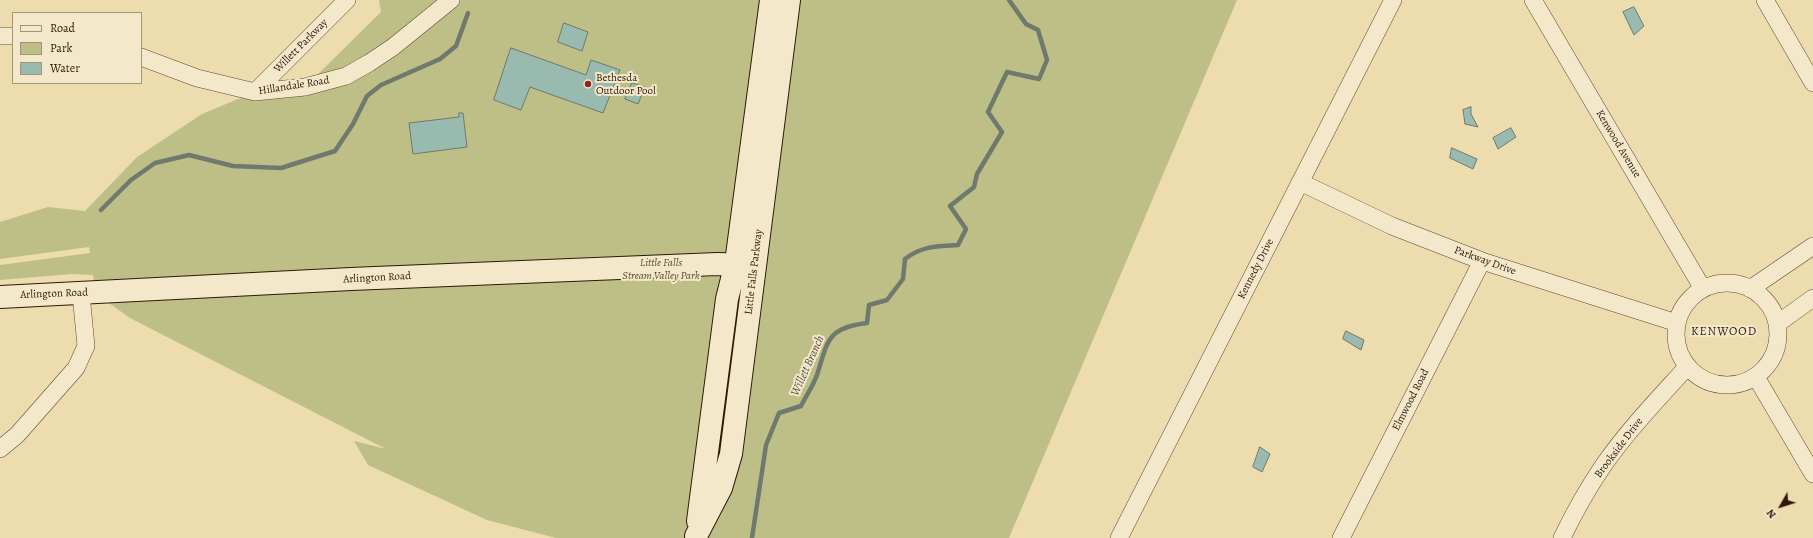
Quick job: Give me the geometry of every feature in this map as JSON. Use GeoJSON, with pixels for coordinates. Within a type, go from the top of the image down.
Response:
{"type":"FeatureCollection","features":[{"type":"Feature","properties":{"kind":"main road","name":"Little Falls Parkway"},"geometry":{"type":"LineString","coordinates":[[696,537],[721,488],[731,454],[745,264],[771,0]]}},
{"type":"Feature","properties":{"kind":"main road","name":"Little Falls Parkway"},"geometry":{"type":"LineString","coordinates":[[745,264],[789,0]]}},
{"type":"Feature","properties":{"kind":"main road","name":"Arlington Road"},"geometry":{"type":"LineString","coordinates":[[0,296],[81,294],[351,279],[745,264]]}},
{"type":"Feature","properties":{"kind":"street","name":"Willett Parkway"},"geometry":{"type":"LineString","coordinates":[[255,92],[347,0]]}},
{"type":"Feature","properties":{"kind":"street","name":"Hillandale Road"},"geometry":{"type":"LineString","coordinates":[[142,57],[198,78],[255,92],[305,87],[346,76],[393,47],[450,0]]}},
{"type":"Feature","properties":{"kind":"street","name":"Kennedy Drive"},"geometry":{"type":"LineString","coordinates":[[1119,538],[1393,0]]}},
{"type":"Feature","properties":{"kind":"street","name":"Kenwood Avenue"},"geometry":{"type":"LineString","coordinates":[[1533,0],[1703,289]]}},
{"type":"Feature","properties":{"kind":"street"},"geometry":{"type":"LineString","coordinates":[[1764,0],[1813,83]]}},
{"type":"Feature","properties":{"kind":"street"},"geometry":{"type":"LineString","coordinates":[[0,36],[12,36]]}},
{"type":"Feature","properties":{"kind":"street","name":"Parkway Drive"},"geometry":{"type":"LineString","coordinates":[[1300,182],[1392,226],[1482,261],[1677,323]]}},
{"type":"Feature","properties":{"kind":"street"},"geometry":{"type":"LineString","coordinates":[[1750,289],[1813,246]]}},
{"type":"Feature","properties":{"kind":"street","name":"Elmwood Road"},"geometry":{"type":"LineString","coordinates":[[1341,538],[1482,261]]}},
{"type":"Feature","properties":{"kind":"street"},"geometry":{"type":"LineString","coordinates":[[1718,284],[1734,284],[1750,289],[1762,298],[1771,309],[1777,324],[1778,339],[1774,353],[1767,366],[1756,377],[1742,383],[1712,383],[1698,377],[1687,367],[1679,354],[1676,338],[1677,323],[1682,309],[1691,297],[1703,289],[1718,284]]}},
{"type":"Feature","properties":{"kind":"street"},"geometry":{"type":"LineString","coordinates":[[0,449],[22,430],[76,368],[86,346],[81,294]]}},
{"type":"Feature","properties":{"kind":"street"},"geometry":{"type":"LineString","coordinates":[[1777,324],[1813,298]]}},
{"type":"Feature","properties":{"kind":"street","name":"Brookside Drive"},"geometry":{"type":"LineString","coordinates":[[1562,535],[1604,466],[1632,428],[1687,367]]}},
{"type":"Feature","properties":{"kind":"street"},"geometry":{"type":"LineString","coordinates":[[1756,377],[1813,474]]}},
{"type":"Feature","properties":{"kind":"green space","name":"Little Falls Stream Valley Park"},"geometry":{"type":"Polygon","coordinates":[[[379,0],[1237,0],[1009,538],[556,538],[487,520],[368,465],[354,441],[386,449],[130,318],[95,293],[93,275],[72,274],[0,280],[0,265],[90,253],[89,247],[0,259],[0,222],[48,207],[85,211],[137,157],[202,114],[255,92],[307,85],[381,12],[379,0]]]}},
{"type":"Feature","properties":{"kind":"water"},"geometry":{"type":"Polygon","coordinates":[[[1634,7],[1644,26],[1634,35],[1623,12],[1634,7]]]}},
{"type":"Feature","properties":{"kind":"water"},"geometry":{"type":"Polygon","coordinates":[[[564,23],[588,32],[582,51],[558,42],[564,23]]]}},
{"type":"Feature","properties":{"kind":"water"},"geometry":{"type":"Polygon","coordinates":[[[511,48],[586,75],[591,60],[620,70],[603,113],[530,87],[521,110],[494,100],[511,48]]]}},
{"type":"Feature","properties":{"kind":"water"},"geometry":{"type":"Polygon","coordinates":[[[632,83],[645,87],[638,104],[625,99],[632,83]]]}},
{"type":"Feature","properties":{"kind":"water"},"geometry":{"type":"Polygon","coordinates":[[[1471,107],[1471,114],[1478,127],[1465,124],[1463,110],[1471,107]]]}},
{"type":"Feature","properties":{"kind":"water"},"geometry":{"type":"Polygon","coordinates":[[[459,113],[463,113],[467,147],[413,154],[409,123],[459,117],[459,113]]]}},
{"type":"Feature","properties":{"kind":"water"},"geometry":{"type":"Polygon","coordinates":[[[1511,128],[1516,137],[1498,149],[1493,138],[1511,128]]]}},
{"type":"Feature","properties":{"kind":"water"},"geometry":{"type":"Polygon","coordinates":[[[1452,148],[1477,159],[1473,169],[1450,158],[1452,148]]]}},
{"type":"Feature","properties":{"kind":"water"},"geometry":{"type":"Polygon","coordinates":[[[1346,331],[1364,340],[1361,350],[1343,339],[1346,331]]]}},
{"type":"Feature","properties":{"kind":"water"},"geometry":{"type":"Polygon","coordinates":[[[1260,447],[1270,454],[1262,472],[1253,467],[1260,447]]]}},
{"type":"Feature","properties":{"kind":"waterway","name":"Willett Branch"},"geometry":{"type":"LineString","coordinates":[[752,538],[766,445],[779,413],[801,406],[817,375],[827,344],[831,338],[844,328],[867,323],[869,305],[887,300],[903,279],[905,259],[917,251],[924,249],[937,246],[958,245],[966,229],[950,206],[974,187],[977,174],[1002,132],[988,112],[1007,72],[1039,79],[1047,60],[1038,30],[1026,24],[1009,0]]}},
{"type":"Feature","properties":{"kind":"waterway"},"geometry":{"type":"LineString","coordinates":[[101,210],[131,180],[155,163],[189,155],[233,166],[281,168],[335,151],[353,124],[367,96],[381,85],[440,59],[456,46],[468,13]]}},
{"type":"Feature","properties":{"kind":"place","name":"Bethesda Outdoor Pool"},"geometry":{"type":"Point","coordinates":[588,84]}},
{"type":"Feature","properties":{"kind":"district","name":"KENWOOD"},"geometry":{"type":"Point","coordinates":[1724,332]}}]}
